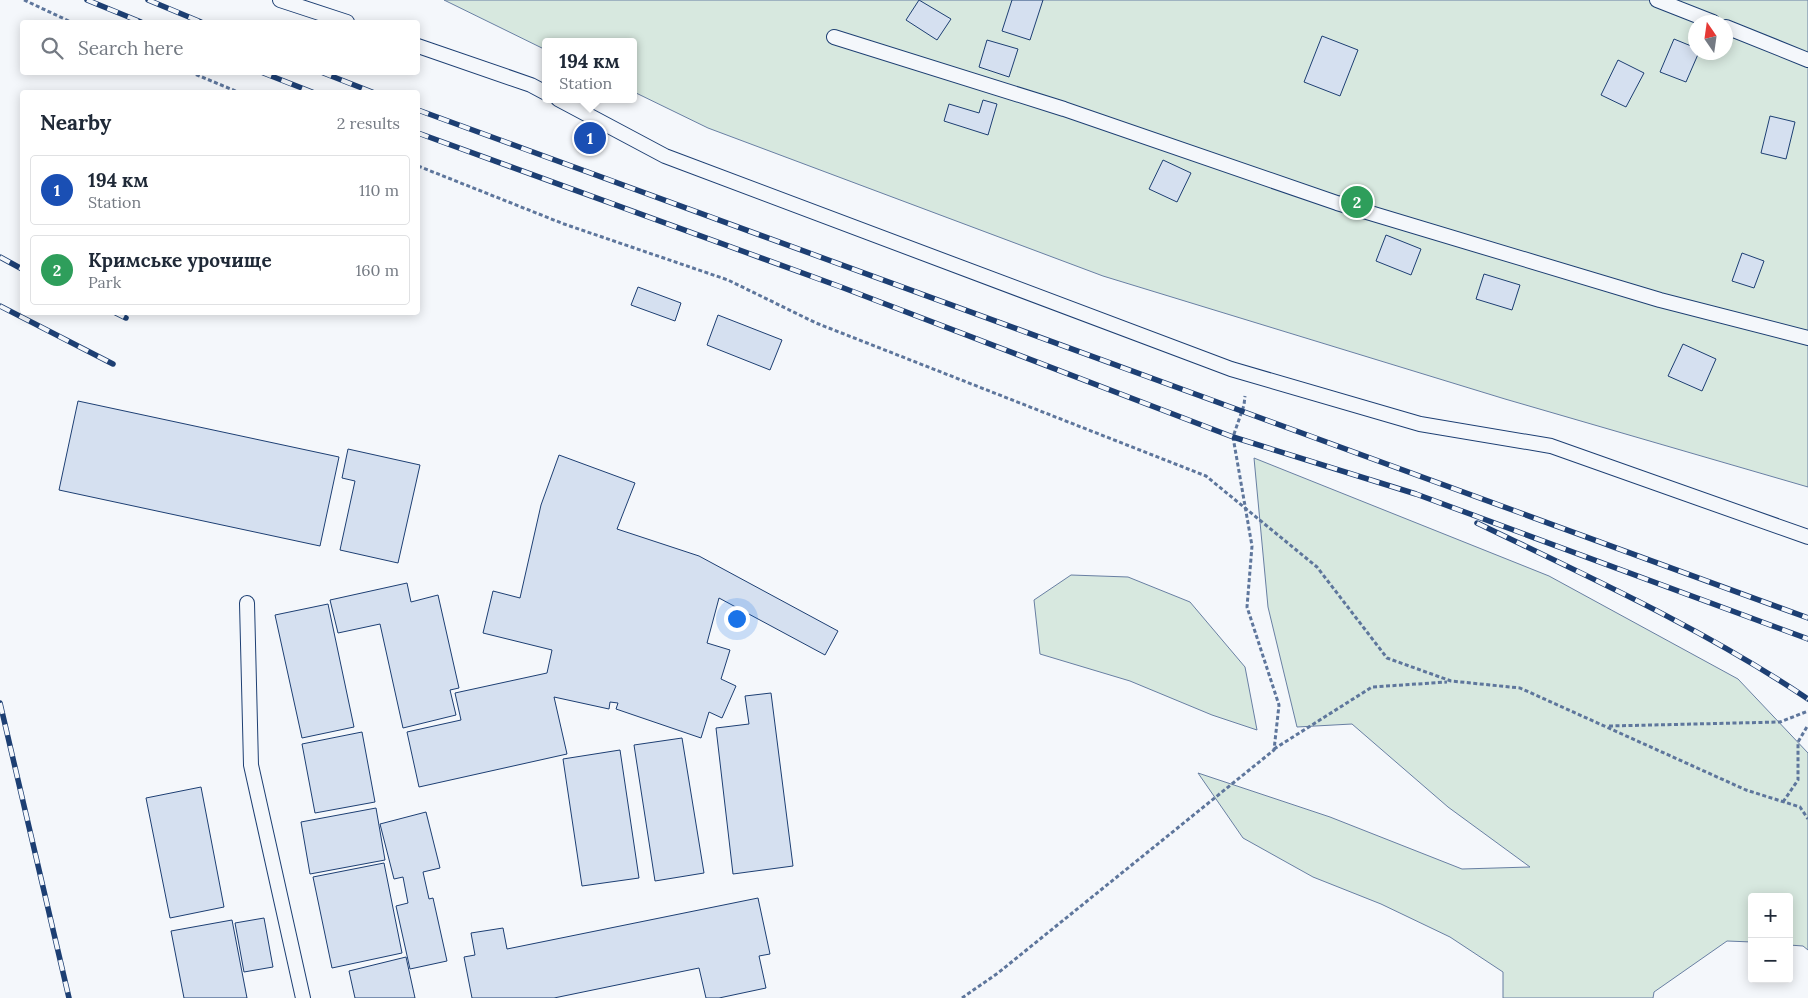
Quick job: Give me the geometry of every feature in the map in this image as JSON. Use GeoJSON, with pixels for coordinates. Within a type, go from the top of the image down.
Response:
{"type":"FeatureCollection","features":[{"type":"Feature","properties":{"kind":"lane"},"geometry":{"type":"LineString","coordinates":[[280,0],[341,20]]}},
{"type":"Feature","properties":{"kind":"lane"},"geometry":{"type":"LineString","coordinates":[[1657,0],[1695,15]]}},
{"type":"Feature","properties":{"kind":"lane"},"geometry":{"type":"LineString","coordinates":[[1733,30],[1808,60]]}},
{"type":"Feature","properties":{"kind":"lane"},"geometry":{"type":"LineString","coordinates":[[834,37],[1064,109],[1337,202],[1660,300],[1808,338]]}},
{"type":"Feature","properties":{"kind":"lane"},"geometry":{"type":"LineString","coordinates":[[420,47],[531,85],[542,91]]}},
{"type":"Feature","properties":{"kind":"lane"},"geometry":{"type":"LineString","coordinates":[[566,103],[665,156],[1247,374],[1420,424],[1551,446],[1808,537]]}},
{"type":"Feature","properties":{"kind":"lane"},"geometry":{"type":"LineString","coordinates":[[247,603],[250,765],[302,998]]}},
{"type":"Feature","properties":{"kind":"path"},"geometry":{"type":"LineString","coordinates":[[24,0],[67,20]]}},
{"type":"Feature","properties":{"kind":"path"},"geometry":{"type":"LineString","coordinates":[[197,75],[233,90]]}},
{"type":"Feature","properties":{"kind":"path"},"geometry":{"type":"LineString","coordinates":[[420,167],[564,224],[728,280],[816,323],[1206,476],[1317,567],[1387,658],[1450,682]]}},
{"type":"Feature","properties":{"kind":"path"},"geometry":{"type":"LineString","coordinates":[[1247,374],[1244,405],[1233,437],[1252,546],[1247,607],[1279,705],[1274,750]]}},
{"type":"Feature","properties":{"kind":"path"},"geometry":{"type":"LineString","coordinates":[[962,998],[998,973],[1274,750],[1372,687],[1450,682],[1520,688],[1746,790],[1800,807],[1808,819]]}},
{"type":"Feature","properties":{"kind":"path"},"geometry":{"type":"LineString","coordinates":[[1606,726],[1780,722],[1808,711]]}},
{"type":"Feature","properties":{"kind":"path"},"geometry":{"type":"LineString","coordinates":[[1783,802],[1798,780],[1798,742],[1808,725]]}},
{"type":"Feature","properties":{"kind":"shaded area"},"geometry":{"type":"Polygon","coordinates":[[[444,0],[1808,0],[1808,487],[1505,399],[1103,276],[708,128],[637,93],[637,38],[542,38],[542,48],[444,0]]]}},
{"type":"Feature","properties":{"kind":"shaded area"},"geometry":{"type":"Polygon","coordinates":[[[1254,458],[1549,576],[1738,679],[1808,753],[1808,950],[1803,946],[1793,945],[1793,893],[1748,893],[1748,942],[1727,941],[1654,992],[1653,998],[1503,998],[1503,972],[1450,937],[1381,904],[1313,877],[1243,838],[1198,773],[1330,817],[1462,869],[1530,867],[1448,807],[1352,724],[1297,727],[1268,607],[1254,458]]]}},
{"type":"Feature","properties":{"kind":"shaded area"},"geometry":{"type":"Polygon","coordinates":[[[1071,575],[1128,577],[1190,602],[1245,667],[1257,730],[1212,715],[1130,681],[1040,654],[1034,600],[1071,575]]]}},
{"type":"Feature","properties":{"kind":"building"},"geometry":{"type":"Polygon","coordinates":[[[919,0],[951,19],[937,40],[906,20],[919,0]]]}},
{"type":"Feature","properties":{"kind":"building"},"geometry":{"type":"Polygon","coordinates":[[[1012,0],[1043,0],[1030,40],[1002,31],[1012,0]]]}},
{"type":"Feature","properties":{"kind":"building"},"geometry":{"type":"Polygon","coordinates":[[[1322,36],[1358,50],[1340,96],[1304,82],[1322,36]]]}},
{"type":"Feature","properties":{"kind":"building"},"geometry":{"type":"Polygon","coordinates":[[[1674,39],[1688,45],[1688,60],[1696,60],[1686,82],[1660,72],[1674,39]]]}},
{"type":"Feature","properties":{"kind":"building"},"geometry":{"type":"Polygon","coordinates":[[[987,40],[1018,49],[1009,77],[979,67],[987,40]]]}},
{"type":"Feature","properties":{"kind":"building"},"geometry":{"type":"Polygon","coordinates":[[[1618,60],[1644,73],[1626,107],[1601,95],[1618,60]]]}},
{"type":"Feature","properties":{"kind":"building"},"geometry":{"type":"Polygon","coordinates":[[[983,100],[997,104],[988,135],[944,121],[949,104],[979,113],[983,100]]]}},
{"type":"Feature","properties":{"kind":"building"},"geometry":{"type":"Polygon","coordinates":[[[1770,116],[1795,122],[1786,159],[1761,153],[1770,116]]]}},
{"type":"Feature","properties":{"kind":"building"},"geometry":{"type":"Polygon","coordinates":[[[1163,160],[1191,173],[1177,202],[1149,189],[1163,160]]]}},
{"type":"Feature","properties":{"kind":"building"},"geometry":{"type":"Polygon","coordinates":[[[1386,235],[1421,249],[1411,275],[1376,261],[1386,235]]]}},
{"type":"Feature","properties":{"kind":"building"},"geometry":{"type":"Polygon","coordinates":[[[1742,253],[1764,261],[1754,288],[1732,281],[1742,253]]]}},
{"type":"Feature","properties":{"kind":"building"},"geometry":{"type":"Polygon","coordinates":[[[1484,274],[1520,285],[1512,310],[1476,299],[1484,274]]]}},
{"type":"Feature","properties":{"kind":"building"},"geometry":{"type":"Polygon","coordinates":[[[638,287],[681,303],[675,321],[631,305],[638,287]]]}},
{"type":"Feature","properties":{"kind":"building"},"geometry":{"type":"Polygon","coordinates":[[[718,315],[782,340],[770,370],[707,345],[718,315]]]}},
{"type":"Feature","properties":{"kind":"building"},"geometry":{"type":"Polygon","coordinates":[[[1683,344],[1716,359],[1702,391],[1668,376],[1683,344]]]}},
{"type":"Feature","properties":{"kind":"building"},"geometry":{"type":"Polygon","coordinates":[[[78,401],[339,457],[320,546],[59,490],[78,401]]]}},
{"type":"Feature","properties":{"kind":"building"},"geometry":{"type":"Polygon","coordinates":[[[348,449],[420,465],[398,563],[340,550],[355,481],[342,478],[348,449]]]}},
{"type":"Feature","properties":{"kind":"building"},"geometry":{"type":"Polygon","coordinates":[[[559,455],[635,483],[617,529],[699,556],[838,631],[825,655],[719,598],[707,643],[730,650],[721,679],[736,686],[722,718],[709,712],[701,738],[616,709],[618,703],[610,702],[609,709],[554,697],[567,754],[419,787],[407,732],[461,720],[455,693],[547,673],[552,650],[483,633],[493,591],[520,598],[541,505],[559,455]]]}},
{"type":"Feature","properties":{"kind":"building"},"geometry":{"type":"Polygon","coordinates":[[[407,583],[411,602],[438,595],[459,688],[450,690],[456,715],[403,728],[380,624],[338,633],[330,600],[407,583]]]}},
{"type":"Feature","properties":{"kind":"building"},"geometry":{"type":"Polygon","coordinates":[[[328,604],[354,727],[302,738],[275,615],[328,604]]]}},
{"type":"Feature","properties":{"kind":"building"},"geometry":{"type":"Polygon","coordinates":[[[771,693],[793,866],[733,874],[716,728],[749,724],[745,696],[771,693]]]}},
{"type":"Feature","properties":{"kind":"building"},"geometry":{"type":"Polygon","coordinates":[[[362,732],[375,802],[315,813],[302,744],[362,732]]]}},
{"type":"Feature","properties":{"kind":"building"},"geometry":{"type":"Polygon","coordinates":[[[682,738],[704,873],[655,881],[634,745],[682,738]]]}},
{"type":"Feature","properties":{"kind":"building"},"geometry":{"type":"Polygon","coordinates":[[[620,750],[639,878],[582,886],[563,759],[620,750]]]}},
{"type":"Feature","properties":{"kind":"building"},"geometry":{"type":"Polygon","coordinates":[[[201,787],[224,907],[170,918],[146,798],[201,787]]]}},
{"type":"Feature","properties":{"kind":"building"},"geometry":{"type":"Polygon","coordinates":[[[376,808],[385,860],[310,874],[301,822],[376,808]]]}},
{"type":"Feature","properties":{"kind":"building"},"geometry":{"type":"Polygon","coordinates":[[[426,812],[440,868],[423,872],[429,899],[433,898],[447,961],[410,969],[396,906],[408,903],[403,877],[394,879],[380,824],[426,812]]]}},
{"type":"Feature","properties":{"kind":"building"},"geometry":{"type":"Polygon","coordinates":[[[384,863],[402,953],[332,968],[313,877],[384,863]]]}},
{"type":"Feature","properties":{"kind":"building"},"geometry":{"type":"Polygon","coordinates":[[[758,898],[770,954],[759,956],[766,988],[719,998],[706,998],[699,968],[554,998],[472,998],[464,957],[475,955],[471,933],[503,928],[507,949],[758,898]]]}},
{"type":"Feature","properties":{"kind":"building"},"geometry":{"type":"Polygon","coordinates":[[[264,918],[273,967],[244,972],[235,923],[264,918]]]}},
{"type":"Feature","properties":{"kind":"building"},"geometry":{"type":"Polygon","coordinates":[[[232,920],[247,998],[184,998],[171,931],[232,920]]]}},
{"type":"Feature","properties":{"kind":"building"},"geometry":{"type":"Polygon","coordinates":[[[406,957],[415,998],[355,998],[349,971],[406,957]]]}},
{"type":"Feature","properties":{"kind":"railway"},"geometry":{"type":"LineString","coordinates":[[87,0],[136,20]]}},
{"type":"Feature","properties":{"kind":"railway"},"geometry":{"type":"LineString","coordinates":[[148,0],[196,20]]}},
{"type":"Feature","properties":{"kind":"railway"},"geometry":{"type":"LineString","coordinates":[[269,75],[307,90]]}},
{"type":"Feature","properties":{"kind":"railway"},"geometry":{"type":"LineString","coordinates":[[329,75],[367,90]]}},
{"type":"Feature","properties":{"kind":"railway"},"geometry":{"type":"LineString","coordinates":[[420,111],[1808,618]]}},
{"type":"Feature","properties":{"kind":"railway"},"geometry":{"type":"LineString","coordinates":[[420,134],[841,287],[1233,437],[1416,494],[1808,639]]}},
{"type":"Feature","properties":{"kind":"railway"},"geometry":{"type":"LineString","coordinates":[[0,257],[20,268]]}},
{"type":"Feature","properties":{"kind":"railway"},"geometry":{"type":"LineString","coordinates":[[0,306],[113,364]]}},
{"type":"Feature","properties":{"kind":"railway"},"geometry":{"type":"LineString","coordinates":[[120,315],[126,318]]}},
{"type":"Feature","properties":{"kind":"railway"},"geometry":{"type":"LineString","coordinates":[[1477,523],[1646,605],[1728,650],[1808,699]]}},
{"type":"Feature","properties":{"kind":"railway"},"geometry":{"type":"LineString","coordinates":[[0,703],[69,998]]}},
{"type":"Feature","properties":{"kind":"place","name":"194 км"},"geometry":{"type":"Point","coordinates":[590,138]}},
{"type":"Feature","properties":{"kind":"place","name":"Кримське урочище"},"geometry":{"type":"Point","coordinates":[1357,202]}}]}
